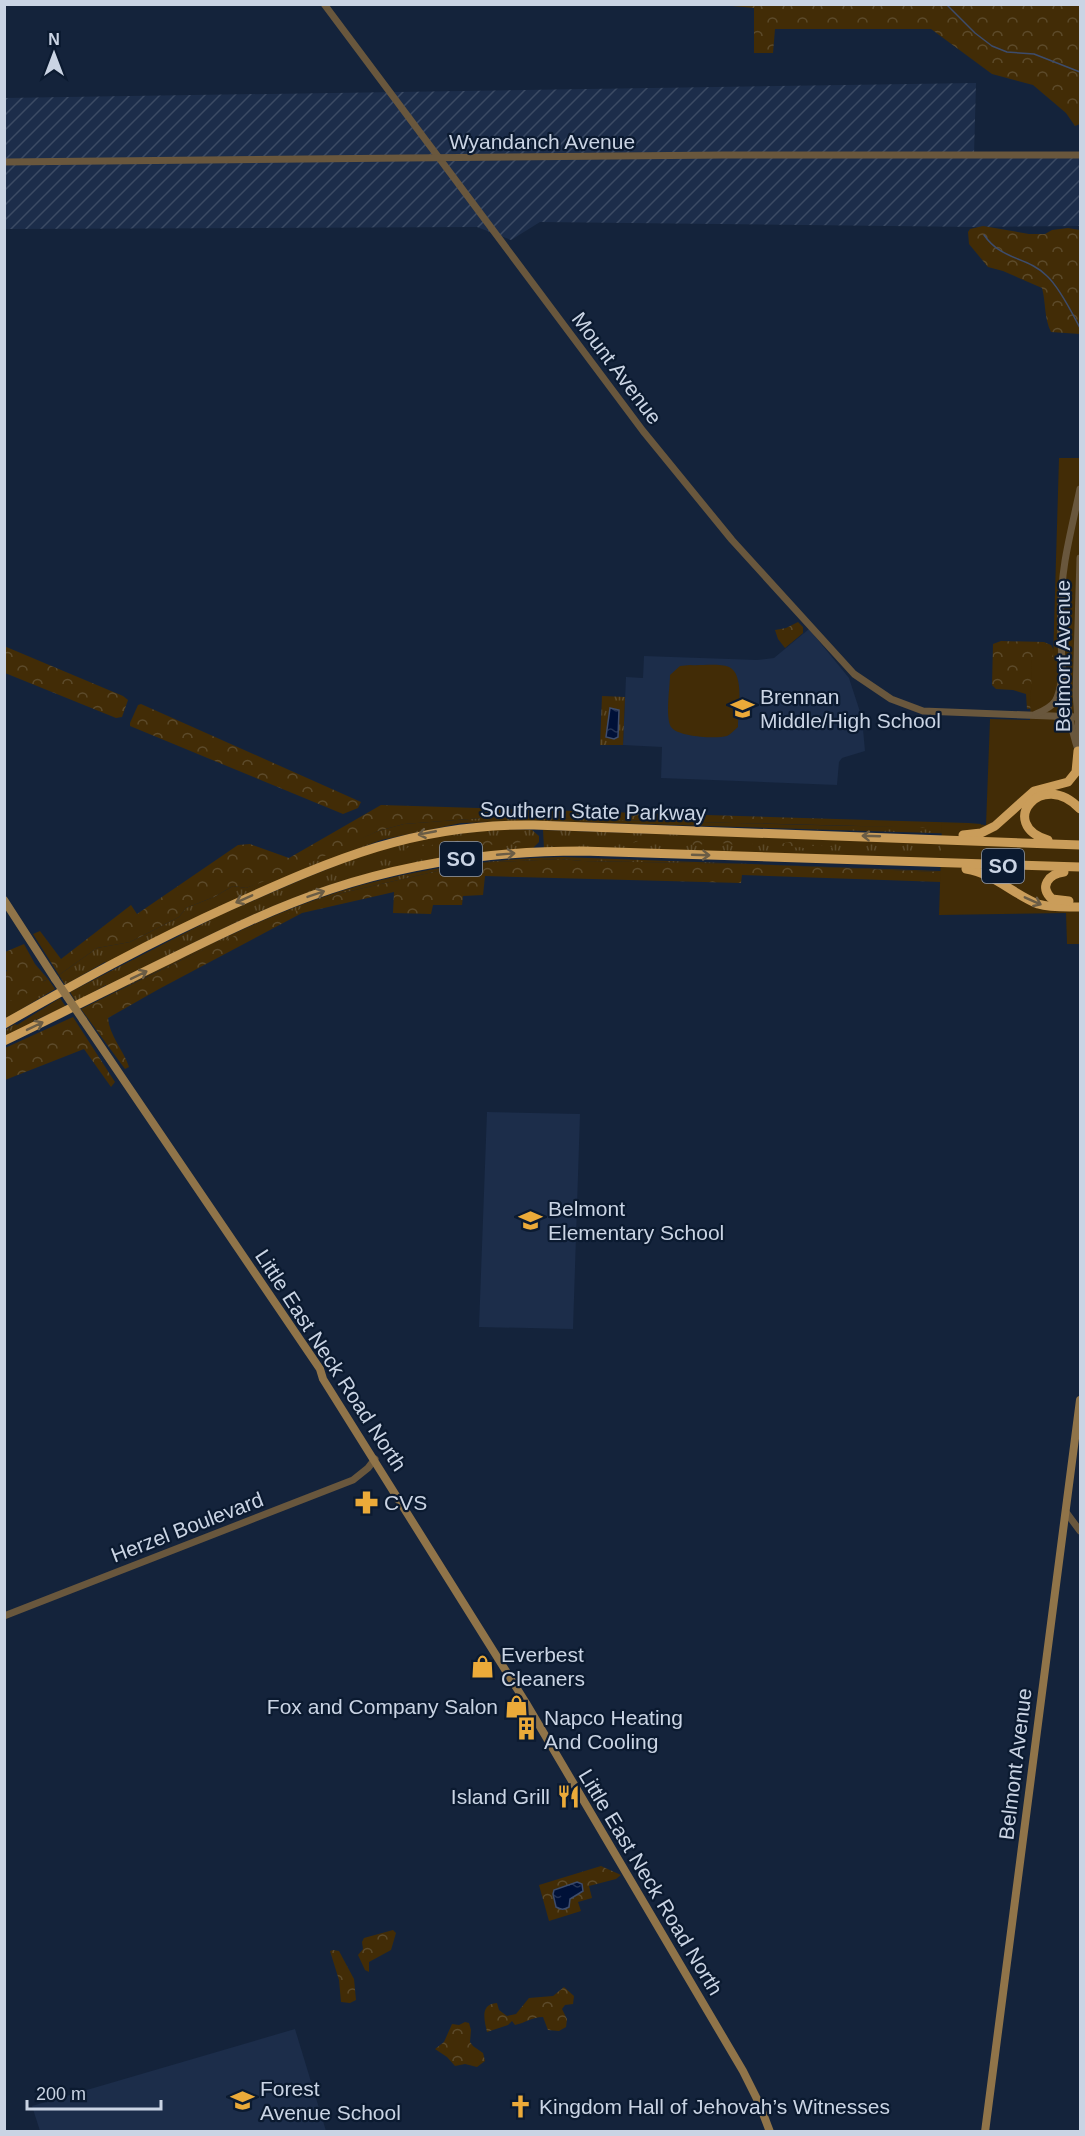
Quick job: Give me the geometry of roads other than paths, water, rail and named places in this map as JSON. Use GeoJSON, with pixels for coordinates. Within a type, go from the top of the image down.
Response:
{"type":"FeatureCollection","features":[{"type":"Feature","properties":{"kind":"highway"},"geometry":{"type":"LineString","coordinates":[[929,838],[978,833],[991,828],[1031,793],[1062,785],[1071,780],[1076,772],[1080,755]]}},
{"type":"Feature","properties":{"kind":"highway"},"geometry":{"type":"LineString","coordinates":[[1063,844],[1038,837],[1030,831],[1025,819],[1028,805],[1038,796],[1052,794],[1067,798],[1080,809]]}},
{"type":"Feature","properties":{"kind":"highway","name":"Southern State Parkway"},"geometry":{"type":"LineString","coordinates":[[4,1024],[113,964],[218,911],[343,858],[413,836],[467,827],[521,825],[1080,845]]}},
{"type":"Feature","properties":{"kind":"highway","name":"Southern State Parkway"},"geometry":{"type":"LineString","coordinates":[[4,1041],[276,909],[354,882],[436,862],[503,854],[558,851],[1079,867]]}},
{"type":"Feature","properties":{"kind":"highway"},"geometry":{"type":"LineString","coordinates":[[929,863],[980,872],[1029,900],[1045,906],[1080,907]]}},
{"type":"Feature","properties":{"kind":"highway"},"geometry":{"type":"LineString","coordinates":[[1079,867],[1053,874],[1047,881],[1046,888],[1049,896],[1054,900],[1080,901]]}},
{"type":"Feature","properties":{"kind":"main road","name":"Little East Neck Road North"},"geometry":{"type":"LineString","coordinates":[[4,900],[55,980],[307,1350],[375,1459],[532,1713],[737,2060],[753,2090],[770,2132]]}},
{"type":"Feature","properties":{"kind":"main road","name":"Belmont Avenue"},"geometry":{"type":"LineString","coordinates":[[985,2132],[1080,1401]]}},
{"type":"Feature","properties":{"kind":"street","name":"Mount Avenue"},"geometry":{"type":"LineString","coordinates":[[324,4],[612,391],[732,540],[861,680],[891,699],[923,711],[1073,717]]}},
{"type":"Feature","properties":{"kind":"street","name":"Wyandanch Avenue"},"geometry":{"type":"LineString","coordinates":[[4,162],[762,155],[1080,155]]}},
{"type":"Feature","properties":{"kind":"street","name":"Belmont Avenue"},"geometry":{"type":"LineString","coordinates":[[1080,489],[1065,563],[1062,614],[1063,673],[1080,755]]}},
{"type":"Feature","properties":{"kind":"street","name":"Belmont Avenue"},"geometry":{"type":"LineString","coordinates":[[1073,717],[1076,693],[1080,558]]}},
{"type":"Feature","properties":{"kind":"street"},"geometry":{"type":"LineString","coordinates":[[1034,715],[1055,704],[1063,673]]}},
{"type":"Feature","properties":{"kind":"street"},"geometry":{"type":"LineString","coordinates":[[1066,694],[1076,693]]}},
{"type":"Feature","properties":{"kind":"street","name":"Herzel Boulevard"},"geometry":{"type":"LineString","coordinates":[[4,1616],[353,1480],[375,1459]]}},
{"type":"Feature","properties":{"kind":"street"},"geometry":{"type":"LineString","coordinates":[[1066,1512],[1080,1531]]}},
{"type":"Feature","properties":{"kind":"water"},"geometry":{"type":"Polygon","coordinates":[[[610,708],[619,710],[618,737],[614,739],[606,737],[610,708]]]}},
{"type":"Feature","properties":{"kind":"water"},"geometry":{"type":"Polygon","coordinates":[[[577,1882],[582,1884],[583,1891],[570,1899],[569,1907],[566,1909],[556,1907],[554,1890],[577,1882]]]}},
{"type":"Feature","properties":{"kind":"waterway"},"geometry":{"type":"LineString","coordinates":[[946,4],[975,33],[992,46],[1007,52],[1034,54],[1080,72]]}},
{"type":"Feature","properties":{"kind":"waterway"},"geometry":{"type":"LineString","coordinates":[[984,235],[999,250],[1031,265],[1047,276],[1061,294],[1080,328]]}},
{"type":"Feature","properties":{"kind":"place","name":"Brennan Middle/High School"},"geometry":{"type":"Point","coordinates":[742,708]}},
{"type":"Feature","properties":{"kind":"place","name":"Belmont Elementary School"},"geometry":{"type":"Point","coordinates":[530,1220]}},
{"type":"Feature","properties":{"kind":"place","name":"CVS"},"geometry":{"type":"Point","coordinates":[366,1502]}},
{"type":"Feature","properties":{"kind":"place","name":"Everbest Cleaners"},"geometry":{"type":"Point","coordinates":[483,1666]}},
{"type":"Feature","properties":{"kind":"place","name":"Fox and Company Salon"},"geometry":{"type":"Point","coordinates":[516,1706]}},
{"type":"Feature","properties":{"kind":"place","name":"Napco Heating And Cooling"},"geometry":{"type":"Point","coordinates":[526,1729]}},
{"type":"Feature","properties":{"kind":"place","name":"Island Grill"},"geometry":{"type":"Point","coordinates":[568,1796]}},
{"type":"Feature","properties":{"kind":"place","name":"Forest Avenue School"},"geometry":{"type":"Point","coordinates":[242,2100]}},
{"type":"Feature","properties":{"kind":"place","name":"Kingdom Hall of Jehovah’s Witnesses"},"geometry":{"type":"Point","coordinates":[521,2106]}}]}
